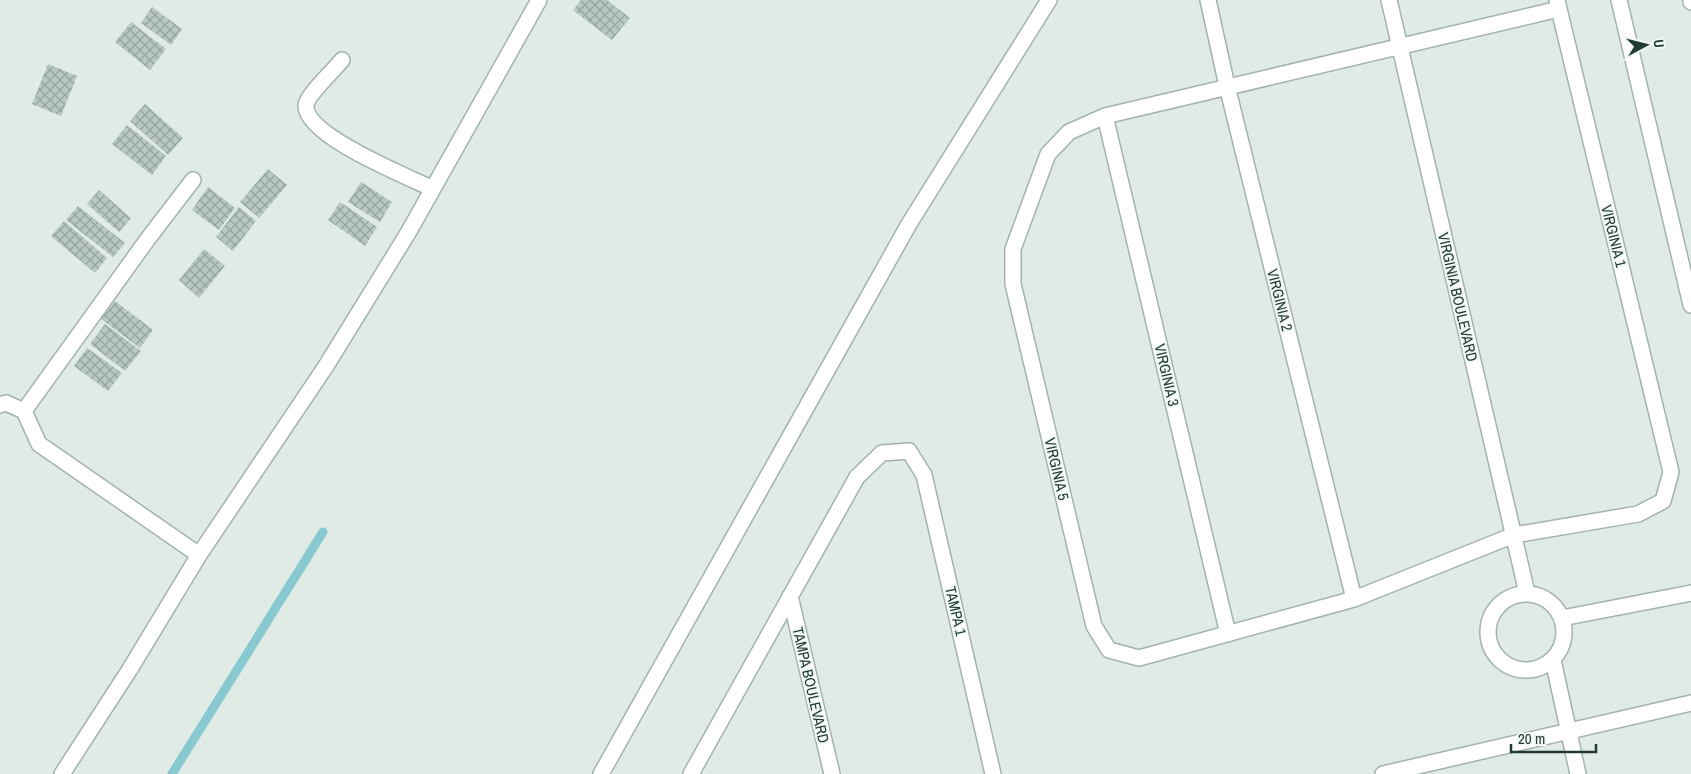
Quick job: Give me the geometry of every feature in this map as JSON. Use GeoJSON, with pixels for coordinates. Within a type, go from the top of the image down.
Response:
{"type":"FeatureCollection","features":[{"type":"Feature","properties":{"kind":"street"},"geometry":{"type":"LineString","coordinates":[[62,774],[130,669],[199,555],[326,366],[408,233],[539,0]]}},
{"type":"Feature","properties":{"kind":"street"},"geometry":{"type":"LineString","coordinates":[[601,774],[909,224],[1049,0]]}},
{"type":"Feature","properties":{"kind":"street","name":"VIRGINIA 2"},"geometry":{"type":"LineString","coordinates":[[1208,0],[1227,86],[1354,599]]}},
{"type":"Feature","properties":{"kind":"street","name":"VIRGINIA BOULEVARD"},"geometry":{"type":"LineString","coordinates":[[1389,0],[1527,593]]}},
{"type":"Feature","properties":{"kind":"street"},"geometry":{"type":"LineString","coordinates":[[1620,0],[1691,305]]}},
{"type":"Feature","properties":{"kind":"street","name":"VIRGINIA 5"},"geometry":{"type":"LineString","coordinates":[[1228,634],[1139,658],[1109,650],[1094,626],[1013,284],[1013,249],[1048,154],[1069,132],[1105,116],[1400,46],[1558,4]]}},
{"type":"Feature","properties":{"kind":"street","name":"VIRGINIA 1"},"geometry":{"type":"LineString","coordinates":[[1514,535],[1638,514],[1663,501],[1671,472],[1558,4]]}},
{"type":"Feature","properties":{"kind":"street"},"geometry":{"type":"LineString","coordinates":[[342,60],[311,96],[306,106],[308,111],[318,125],[337,141],[379,165],[433,189]]}},
{"type":"Feature","properties":{"kind":"street","name":"VIRGINIA 3"},"geometry":{"type":"LineString","coordinates":[[1105,116],[1228,634]]}},
{"type":"Feature","properties":{"kind":"street"},"geometry":{"type":"LineString","coordinates":[[24,411],[147,240],[193,180]]}},
{"type":"Feature","properties":{"kind":"street"},"geometry":{"type":"LineString","coordinates":[[0,405],[6,403],[24,411],[39,444],[199,555]]}},
{"type":"Feature","properties":{"kind":"street","name":"TAMPA 1"},"geometry":{"type":"LineString","coordinates":[[790,596],[857,476],[882,453],[909,451],[924,475],[993,774]]}},
{"type":"Feature","properties":{"kind":"street"},"geometry":{"type":"LineString","coordinates":[[1228,634],[1354,599],[1514,535]]}},
{"type":"Feature","properties":{"kind":"street"},"geometry":{"type":"LineString","coordinates":[[1527,593],[1542,597],[1554,605],[1562,618],[1564,633],[1562,648],[1552,660],[1540,668],[1525,670],[1510,667],[1498,658],[1490,645],[1488,630],[1492,616],[1500,604],[1513,596],[1527,593]]}},
{"type":"Feature","properties":{"kind":"street"},"geometry":{"type":"LineString","coordinates":[[1562,618],[1691,593]]}},
{"type":"Feature","properties":{"kind":"street"},"geometry":{"type":"LineString","coordinates":[[691,774],[790,596]]}},
{"type":"Feature","properties":{"kind":"street","name":"TAMPA BOULEVARD"},"geometry":{"type":"LineString","coordinates":[[790,596],[832,774]]}},
{"type":"Feature","properties":{"kind":"street"},"geometry":{"type":"LineString","coordinates":[[1552,660],[1578,774]]}},
{"type":"Feature","properties":{"kind":"street"},"geometry":{"type":"LineString","coordinates":[[1392,773],[1568,730],[1691,703]]}},
{"type":"Feature","properties":{"kind":"building"},"geometry":{"type":"Polygon","coordinates":[[[581,0],[607,0],[630,18],[612,40],[573,10],[581,0]]]}},
{"type":"Feature","properties":{"kind":"building"},"geometry":{"type":"Polygon","coordinates":[[[152,7],[182,29],[171,45],[141,23],[152,7]]]}},
{"type":"Feature","properties":{"kind":"building"},"geometry":{"type":"Polygon","coordinates":[[[131,22],[166,49],[150,70],[115,42],[131,22]]]}},
{"type":"Feature","properties":{"kind":"building"},"geometry":{"type":"Polygon","coordinates":[[[48,64],[77,76],[61,116],[32,104],[48,64]]]}},
{"type":"Feature","properties":{"kind":"building"},"geometry":{"type":"Polygon","coordinates":[[[145,104],[183,138],[168,155],[130,121],[145,104]]]}},
{"type":"Feature","properties":{"kind":"building"},"geometry":{"type":"Polygon","coordinates":[[[127,125],[166,156],[152,175],[112,144],[127,125]]]}},
{"type":"Feature","properties":{"kind":"building"},"geometry":{"type":"Polygon","coordinates":[[[268,169],[287,185],[259,218],[240,202],[268,169]]]}},
{"type":"Feature","properties":{"kind":"building"},"geometry":{"type":"Polygon","coordinates":[[[361,182],[392,202],[380,222],[348,202],[361,182]]]}},
{"type":"Feature","properties":{"kind":"building"},"geometry":{"type":"Polygon","coordinates":[[[208,187],[235,208],[219,230],[192,210],[208,187]]]}},
{"type":"Feature","properties":{"kind":"building"},"geometry":{"type":"Polygon","coordinates":[[[99,190],[131,218],[119,232],[87,204],[99,190]]]}},
{"type":"Feature","properties":{"kind":"building"},"geometry":{"type":"Polygon","coordinates":[[[340,202],[377,227],[365,246],[328,220],[340,202]]]}},
{"type":"Feature","properties":{"kind":"building"},"geometry":{"type":"Polygon","coordinates":[[[78,206],[125,243],[113,257],[66,220],[78,206]]]}},
{"type":"Feature","properties":{"kind":"building"},"geometry":{"type":"Polygon","coordinates":[[[239,207],[256,221],[233,251],[216,237],[239,207]]]}},
{"type":"Feature","properties":{"kind":"building"},"geometry":{"type":"Polygon","coordinates":[[[64,221],[107,258],[95,273],[51,236],[64,221]]]}},
{"type":"Feature","properties":{"kind":"building"},"geometry":{"type":"Polygon","coordinates":[[[204,249],[225,266],[199,298],[179,280],[204,249]]]}},
{"type":"Feature","properties":{"kind":"building"},"geometry":{"type":"Polygon","coordinates":[[[115,301],[153,330],[140,348],[101,319],[115,301]]]}},
{"type":"Feature","properties":{"kind":"building"},"geometry":{"type":"Polygon","coordinates":[[[105,324],[141,351],[125,371],[90,344],[105,324]]]}},
{"type":"Feature","properties":{"kind":"building"},"geometry":{"type":"Polygon","coordinates":[[[87,348],[122,373],[108,391],[74,366],[87,348]]]}},
{"type":"Feature","properties":{"kind":"waterway"},"geometry":{"type":"LineString","coordinates":[[172,774],[323,532]]}}]}
